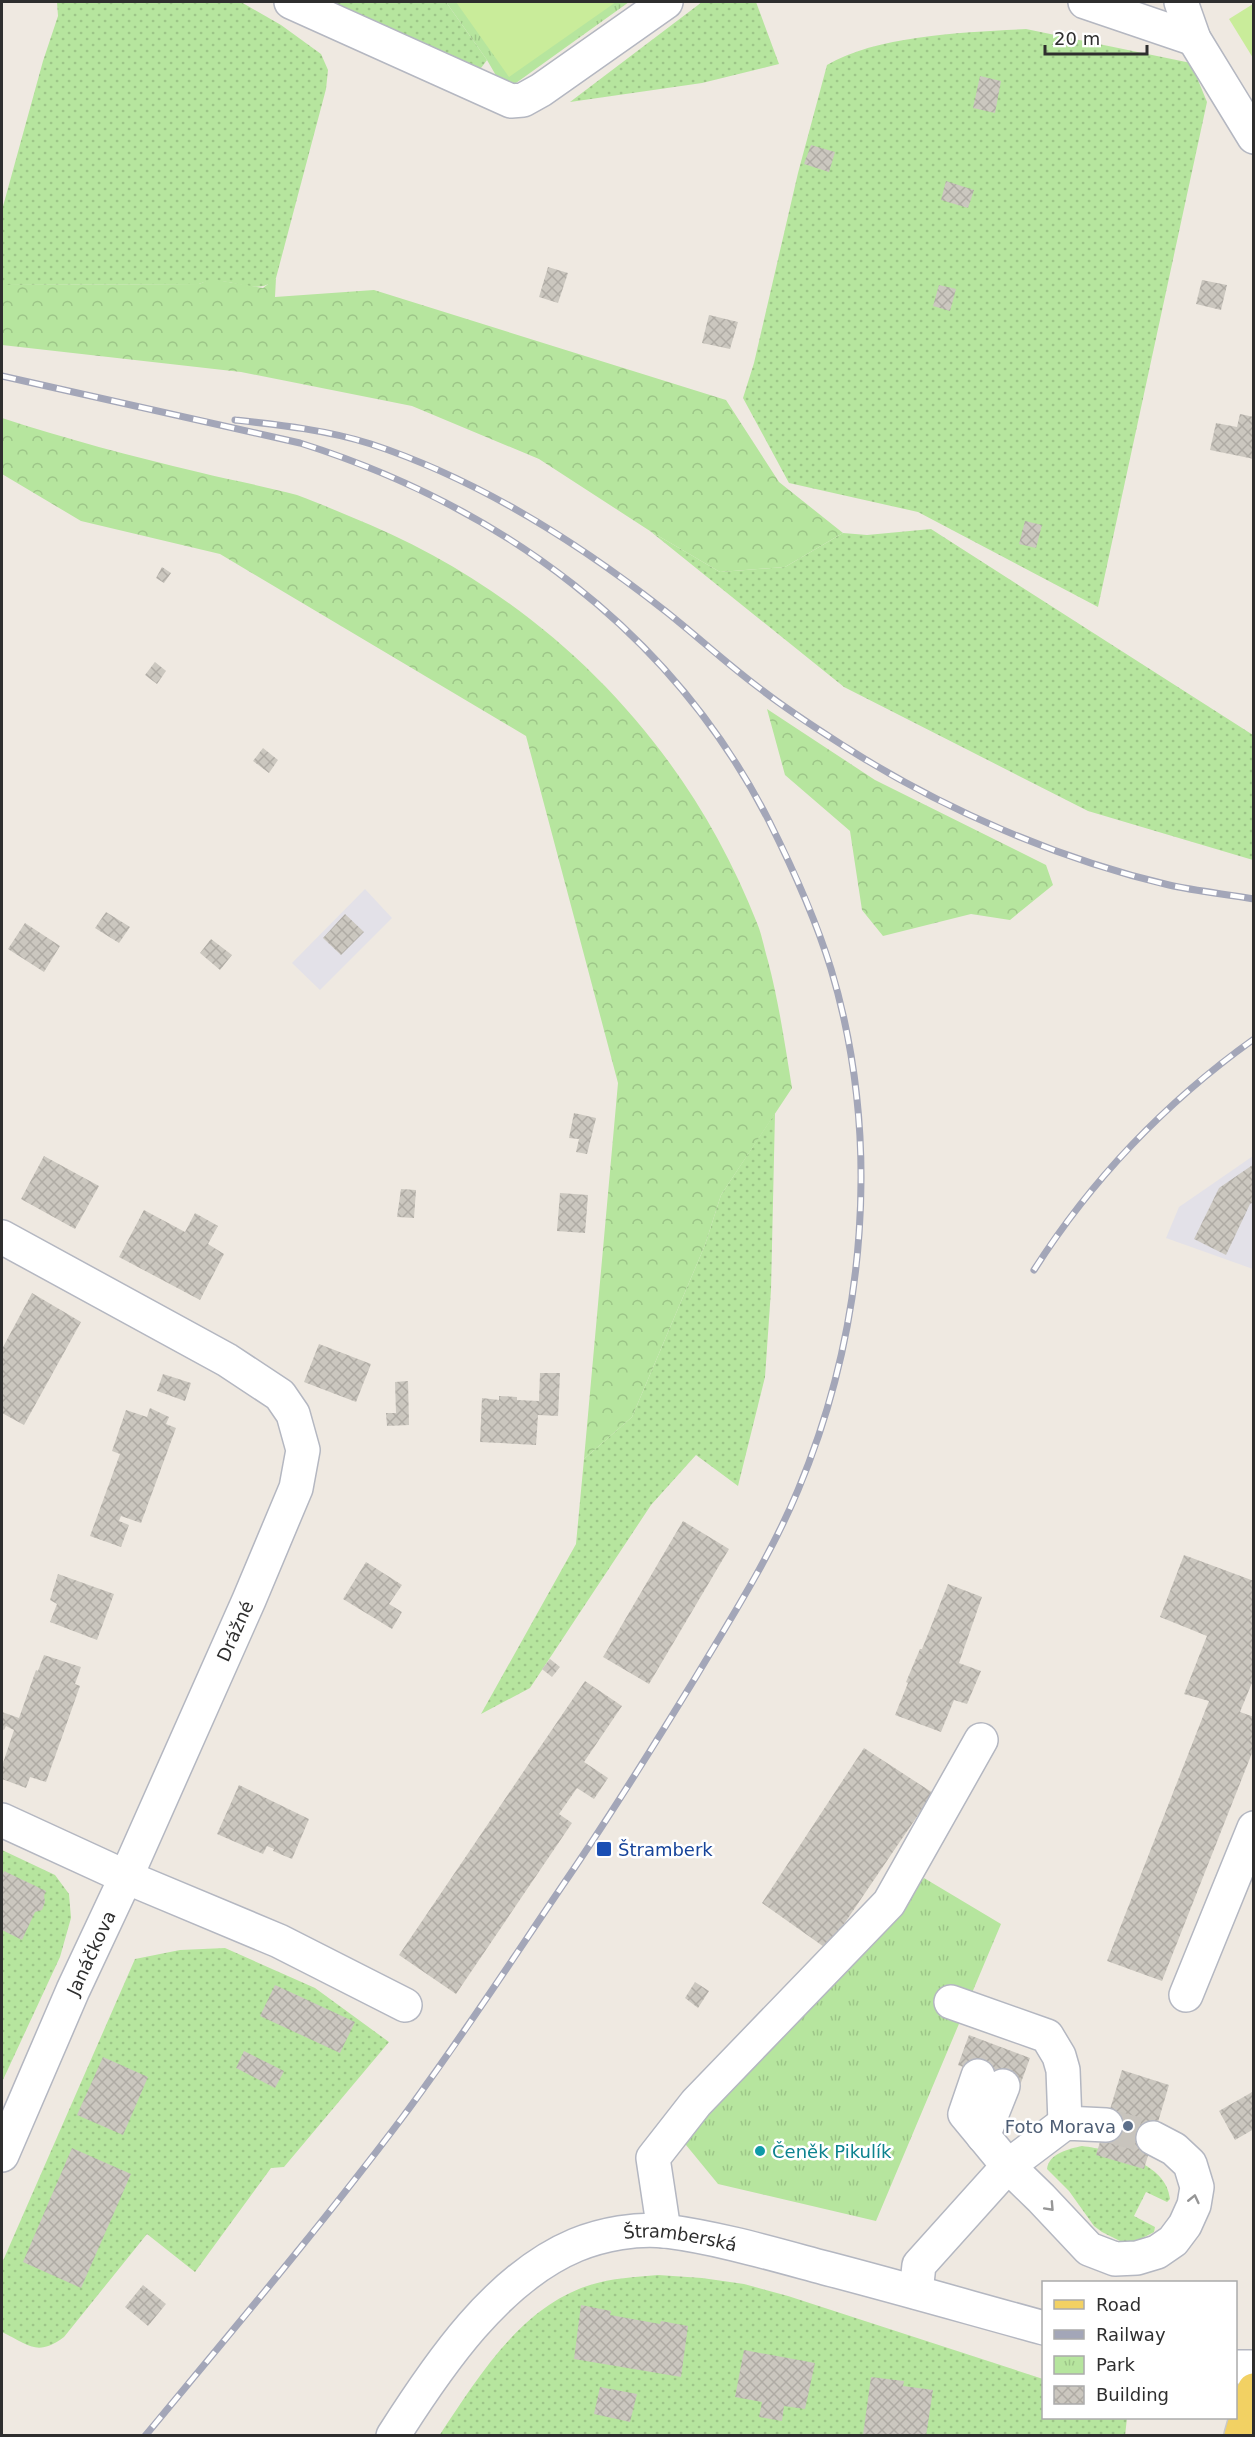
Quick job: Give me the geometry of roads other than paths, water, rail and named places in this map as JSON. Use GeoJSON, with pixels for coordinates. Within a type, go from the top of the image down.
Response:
{"type":"FeatureCollection","features":[{"type":"Feature","properties":{"kind":"main road"},"geometry":{"type":"LineString","coordinates":[[1241,2436],[1254,2390]]}},
{"type":"Feature","properties":{"kind":"street"},"geometry":{"type":"LineString","coordinates":[[291,2],[511,101],[524,100],[542,90],[666,2]]}},
{"type":"Feature","properties":{"kind":"street"},"geometry":{"type":"LineString","coordinates":[[1085,2],[1194,39]]}},
{"type":"Feature","properties":{"kind":"street"},"geometry":{"type":"LineString","coordinates":[[1180,2],[1194,39],[1254,137]]}},
{"type":"Feature","properties":{"kind":"street","name":"Drážné"},"geometry":{"type":"LineString","coordinates":[[2,1237],[227,1360],[280,1395],[293,1414],[303,1450],[296,1488],[126,1877]]}},
{"type":"Feature","properties":{"kind":"street"},"geometry":{"type":"LineString","coordinates":[[664,2231],[653,2158],[696,2103],[889,1903],[981,1740]]}},
{"type":"Feature","properties":{"kind":"street"},"geometry":{"type":"LineString","coordinates":[[2,1820],[126,1877],[279,1941],[405,2005]]}},
{"type":"Feature","properties":{"kind":"street"},"geometry":{"type":"LineString","coordinates":[[1186,1995],[1254,1828]]}},
{"type":"Feature","properties":{"kind":"street","name":"Janáčkova"},"geometry":{"type":"LineString","coordinates":[[2,2155],[73,1990],[126,1877]]}},
{"type":"Feature","properties":{"kind":"street"},"geometry":{"type":"LineString","coordinates":[[951,2002],[1047,2036],[1059,2056],[1063,2070],[1065,2123]]}},
{"type":"Feature","properties":{"kind":"street"},"geometry":{"type":"LineString","coordinates":[[990,2081],[964,2114],[1008,2166],[1089,2249],[1116,2259],[1137,2258],[1157,2252],[1173,2241],[1185,2225],[1194,2205],[1197,2187],[1190,2164],[1174,2149],[1153,2138]]}},
{"type":"Feature","properties":{"kind":"street"},"geometry":{"type":"LineString","coordinates":[[916,2292],[919,2265],[1008,2166],[1065,2123],[1106,2125]]}},
{"type":"Feature","properties":{"kind":"street","name":"Štramberská"},"geometry":{"type":"LineString","coordinates":[[393,2436],[461,2341],[494,2304],[521,2280],[549,2259],[577,2245],[632,2231],[664,2231],[764,2251],[1042,2327]]}},
{"type":"Feature","properties":{"kind":"street"},"geometry":{"type":"LineString","coordinates":[[1237,2367],[1254,2367]]}},
{"type":"Feature","properties":{"kind":"tunnel"},"geometry":{"type":"LineString","coordinates":[[1106,2125],[1153,2138]]}},
{"type":"Feature","properties":{"kind":"railway"},"geometry":{"type":"LineString","coordinates":[[2,376],[300,443],[374,470],[444,502],[511,540],[573,584],[631,635],[683,691],[729,753],[769,821],[803,894],[831,969],[847,1034],[857,1099],[861,1166],[859,1232],[852,1299],[839,1364],[821,1428],[798,1490],[764,1561],[697,1675],[619,1799],[445,2058],[339,2199],[145,2436]]}},
{"type":"Feature","properties":{"kind":"railway"},"geometry":{"type":"LineString","coordinates":[[235,420],[286,426],[354,439],[410,458],[487,494],[561,536],[630,584],[749,680],[804,720],[884,770],[1002,830],[1127,874],[1179,887],[1254,899]]}},
{"type":"Feature","properties":{"kind":"railway"},"geometry":{"type":"LineString","coordinates":[[1034,1270],[1080,1204],[1133,1144],[1191,1089],[1254,1039]]}},
{"type":"Feature","properties":{"kind":"place","name":"Štramberk"},"geometry":{"type":"Point","coordinates":[604,1849]}},
{"type":"Feature","properties":{"kind":"place","name":"Foto Morava"},"geometry":{"type":"Point","coordinates":[1128,2126]}},
{"type":"Feature","properties":{"kind":"place","name":"Čeněk Pikulík"},"geometry":{"type":"Point","coordinates":[760,2151]}}]}
